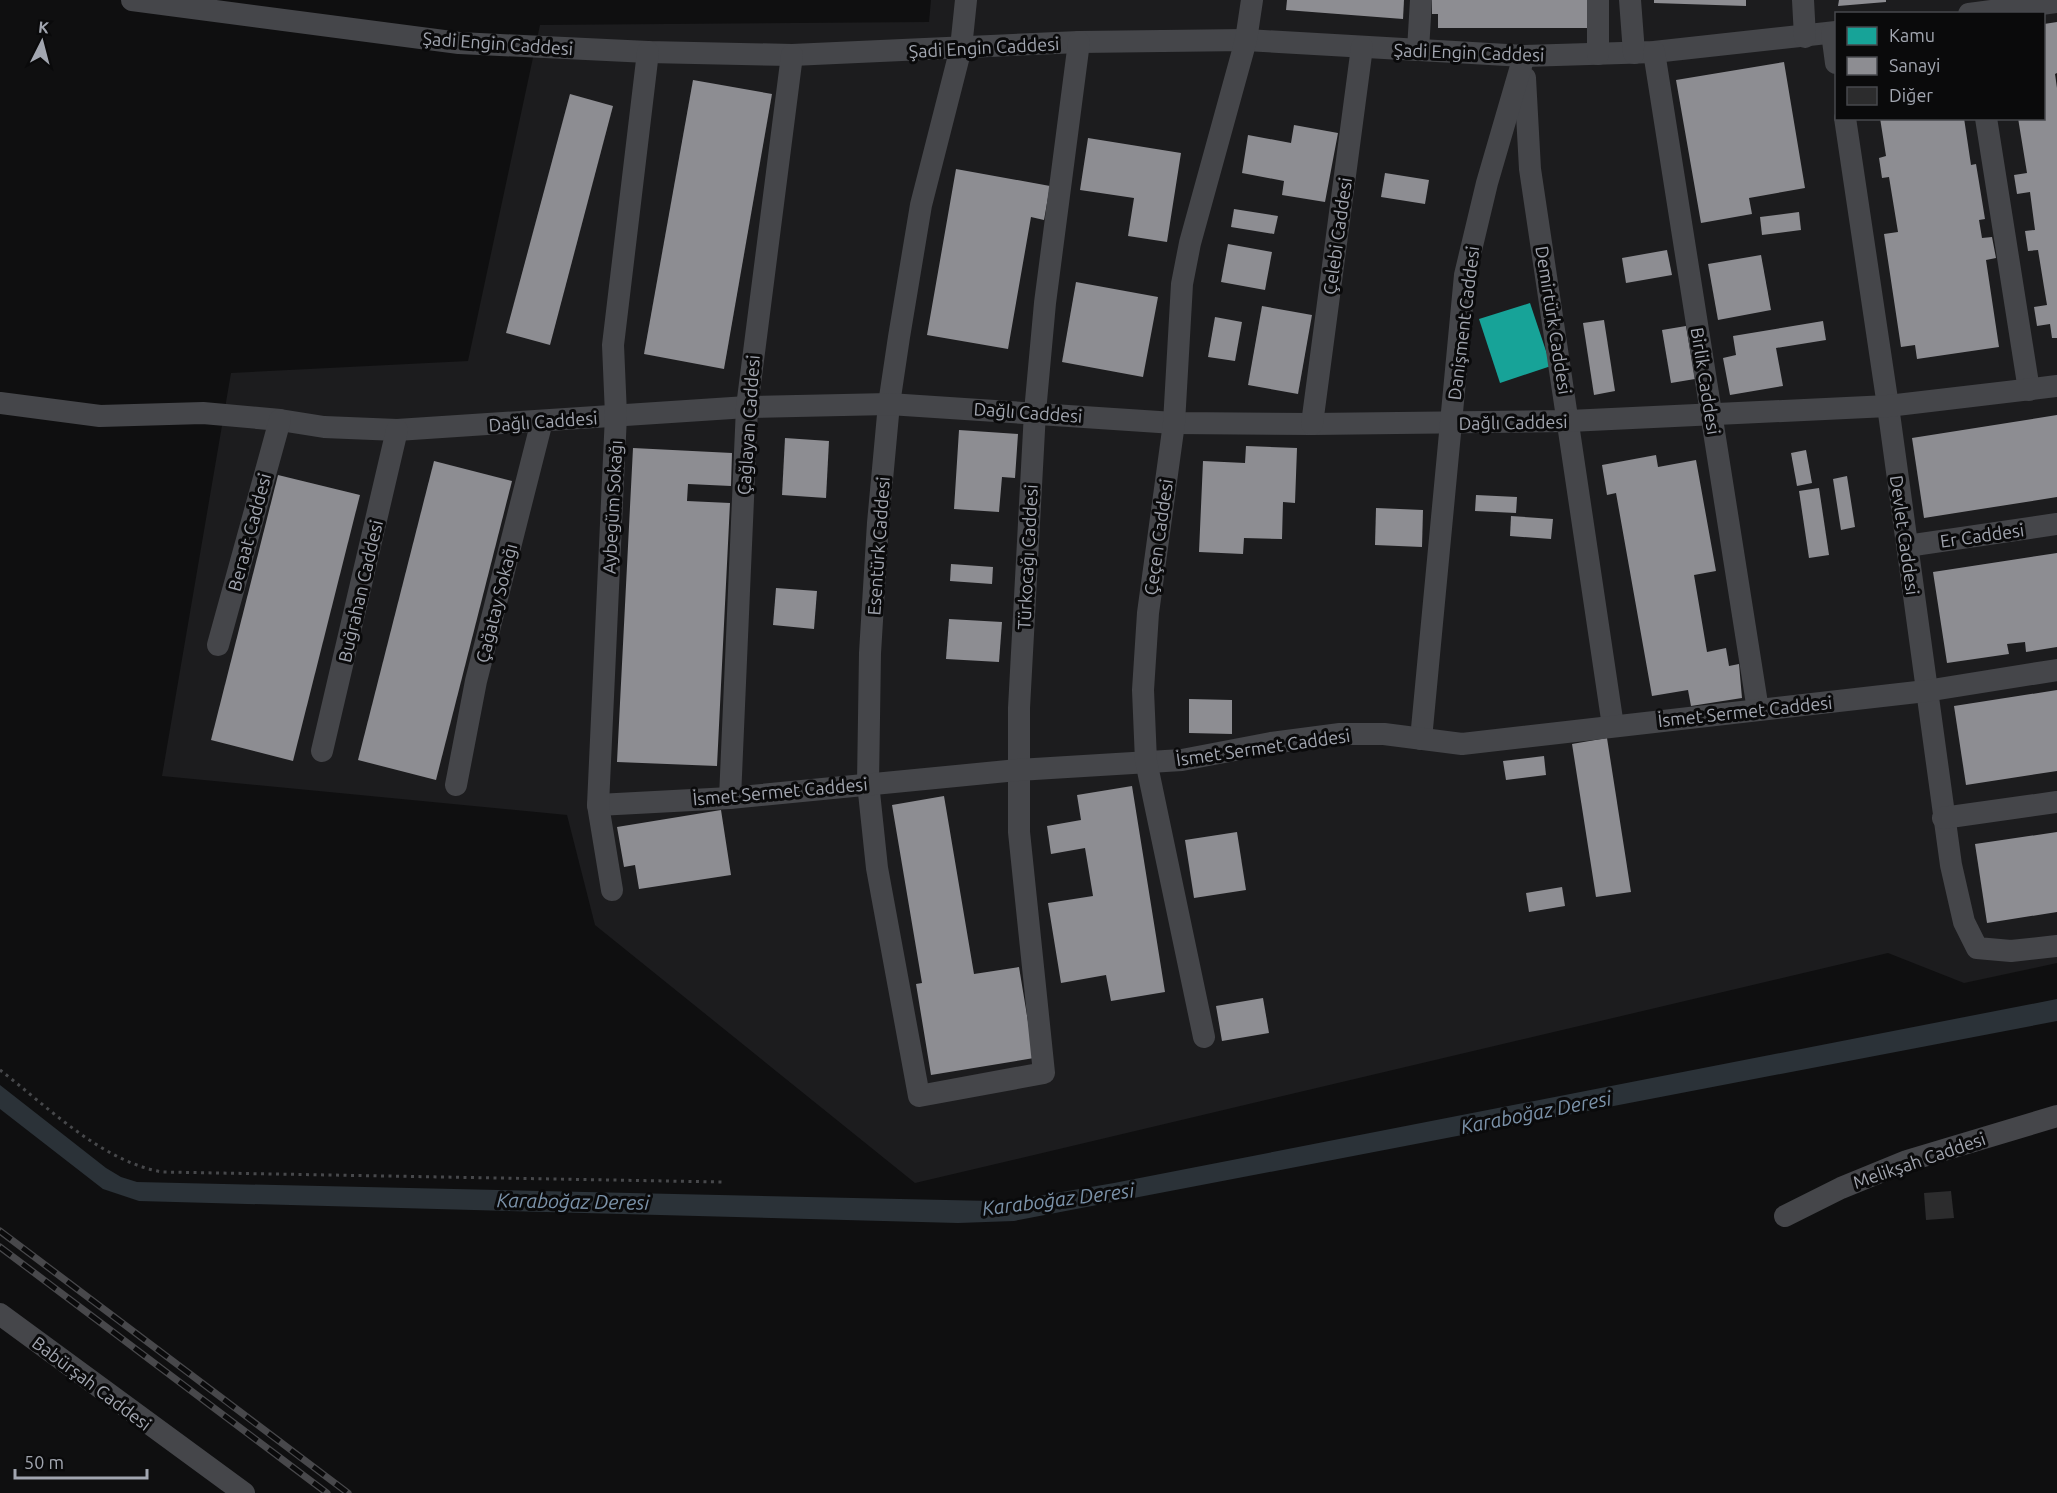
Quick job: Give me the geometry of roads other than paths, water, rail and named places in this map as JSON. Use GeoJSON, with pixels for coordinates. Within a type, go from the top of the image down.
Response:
{"type":"FeatureCollection","features":[{"type":"Feature","properties":{"kind":"street","name":"Şadi Engin Caddesi"},"geometry":{"type":"LineString","coordinates":[[132,0],[459,43],[648,52],[792,55],[1079,42],[1246,40],[1524,56],[1644,53],[1834,33]]}},
{"type":"Feature","properties":{"kind":"street","name":"Esentürk Caddesi"},"geometry":{"type":"LineString","coordinates":[[919,1096],[877,868],[868,783],[871,642],[889,404],[921,205],[961,48],[966,0]]}},
{"type":"Feature","properties":{"kind":"street","name":"Çeçen Caddesi"},"geometry":{"type":"LineString","coordinates":[[1204,1037],[1146,761],[1143,690],[1148,613],[1174,423],[1182,284],[1190,243],[1246,40],[1252,0]]}},
{"type":"Feature","properties":{"kind":"street"},"geometry":{"type":"LineString","coordinates":[[1418,50],[1421,0]]}},
{"type":"Feature","properties":{"kind":"street"},"geometry":{"type":"LineString","coordinates":[[1598,0],[1598,54]]}},
{"type":"Feature","properties":{"kind":"street","name":"Birlik Caddesi"},"geometry":{"type":"LineString","coordinates":[[1630,0],[1644,53],[1711,414],[1758,710]]}},
{"type":"Feature","properties":{"kind":"street"},"geometry":{"type":"LineString","coordinates":[[1803,0],[1805,37]]}},
{"type":"Feature","properties":{"kind":"street"},"geometry":{"type":"LineString","coordinates":[[1978,12],[2057,2]]}},
{"type":"Feature","properties":{"kind":"street"},"geometry":{"type":"LineString","coordinates":[[1834,33],[1835,48]]}},
{"type":"Feature","properties":{"kind":"street","name":"Türkocağı Caddesi"},"geometry":{"type":"LineString","coordinates":[[919,1096],[1044,1073],[1024,892],[1018,770],[1035,412],[1045,303],[1079,42]]}},
{"type":"Feature","properties":{"kind":"street","name":"Çelebi Caddesi"},"geometry":{"type":"LineString","coordinates":[[1312,424],[1362,47]]}},
{"type":"Feature","properties":{"kind":"street","name":"Aybegüm Sokağı"},"geometry":{"type":"LineString","coordinates":[[612,890],[598,805],[616,415],[613,345],[615,313],[648,52]]}},
{"type":"Feature","properties":{"kind":"street","name":"Çağlayan Caddesi"},"geometry":{"type":"LineString","coordinates":[[730,798],[747,407],[792,55]]}},
{"type":"Feature","properties":{"kind":"street","name":"Demirtürk Caddesi"},"geometry":{"type":"LineString","coordinates":[[1524,56],[1530,169],[1569,421],[1612,726]]}},
{"type":"Feature","properties":{"kind":"street","name":"Danişment Caddesi"},"geometry":{"type":"LineString","coordinates":[[1421,739],[1465,275],[1487,183],[1524,56]]}},
{"type":"Feature","properties":{"kind":"street","name":"Devlet Caddesi"},"geometry":{"type":"LineString","coordinates":[[1845,120],[1888,406],[1943,818],[1959,904],[1977,948],[2011,951],[2057,946]]}},
{"type":"Feature","properties":{"kind":"street"},"geometry":{"type":"LineString","coordinates":[[1986,120],[2029,390]]}},
{"type":"Feature","properties":{"kind":"street","name":"Dağlı Caddesi"},"geometry":{"type":"LineString","coordinates":[[0,403],[100,416],[204,413],[280,420],[324,427],[398,430],[747,407],[889,404],[1174,423],[1452,423],[1569,421],[1888,406],[2057,386]]}},
{"type":"Feature","properties":{"kind":"street","name":"Beraat Caddesi"},"geometry":{"type":"LineString","coordinates":[[218,645],[280,420]]}},
{"type":"Feature","properties":{"kind":"street","name":"Çağatay Sokağı"},"geometry":{"type":"LineString","coordinates":[[456,785],[476,681],[542,421]]}},
{"type":"Feature","properties":{"kind":"street","name":"Buğrahan Caddesi"},"geometry":{"type":"LineString","coordinates":[[322,751],[398,430]]}},
{"type":"Feature","properties":{"kind":"street","name":"Er Caddesi"},"geometry":{"type":"LineString","coordinates":[[1907,546],[2057,524]]}},
{"type":"Feature","properties":{"kind":"street","name":"İsmet Sermet Caddesi"},"geometry":{"type":"LineString","coordinates":[[598,805],[730,798],[1018,770],[1208,757],[1271,743],[1340,734],[1384,734],[1462,744],[1926,691],[2057,670]]}},
{"type":"Feature","properties":{"kind":"street"},"geometry":{"type":"LineString","coordinates":[[1943,818],[2057,802]]}},
{"type":"Feature","properties":{"kind":"street","name":"Melikşah Caddesi"},"geometry":{"type":"LineString","coordinates":[[1785,1216],[1841,1188],[1907,1161],[2057,1116]]}},
{"type":"Feature","properties":{"kind":"street","name":"Babürşah Caddesi"},"geometry":{"type":"LineString","coordinates":[[0,1314],[244,1493]]}},
{"type":"Feature","properties":{"kind":"water","name":"Karaboğaz Deresi"},"geometry":{"type":"Polygon","coordinates":[[[2057,999],[2057,1021],[1014,1221],[958,1223],[139,1201],[103,1189],[0,1109],[0,1085],[106,1168],[121,1177],[137,1182],[992,1201],[1021,1199],[1114,1183],[2057,999]]]}},
{"type":"Feature","properties":{"kind":"railway"},"geometry":{"type":"LineString","coordinates":[[0,1231],[348,1493]]}},
{"type":"Feature","properties":{"kind":"railway"},"geometry":{"type":"LineString","coordinates":[[0,1247],[327,1493]]}}]}
